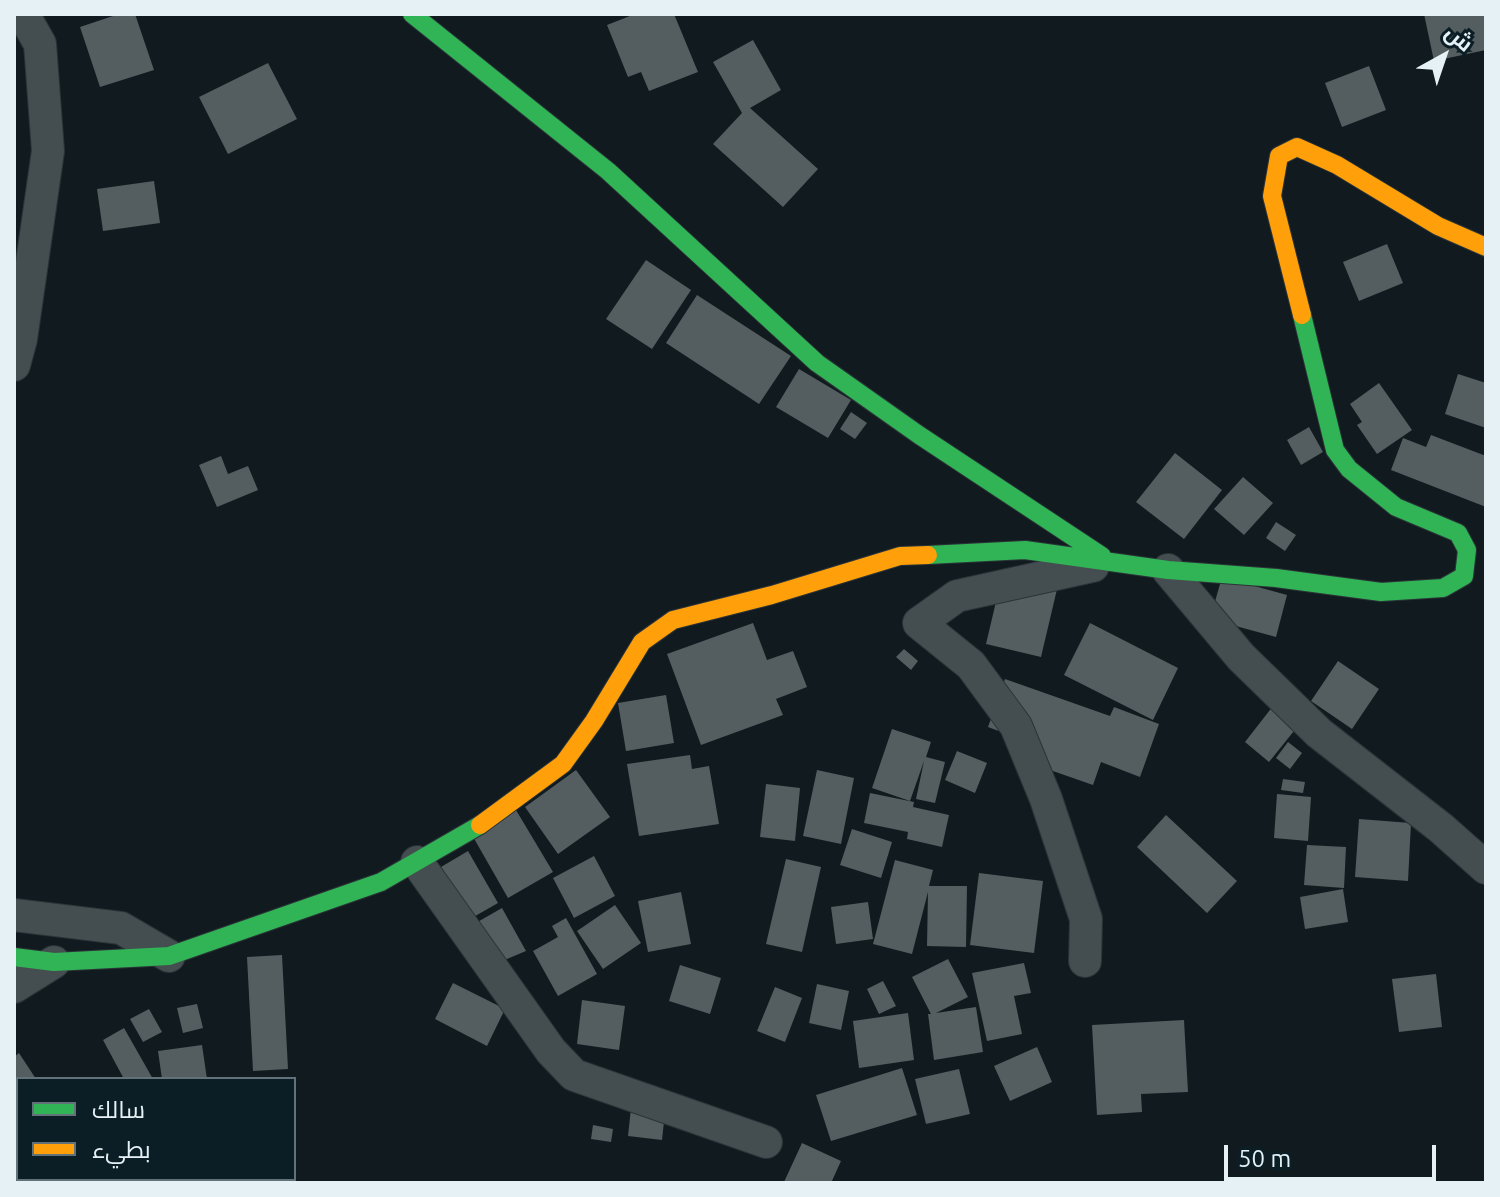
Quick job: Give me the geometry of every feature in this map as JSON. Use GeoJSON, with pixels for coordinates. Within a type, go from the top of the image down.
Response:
{"type":"FeatureCollection","features":[{"type":"Feature","properties":{"kind":"street"},"geometry":{"type":"LineString","coordinates":[[14,365],[21,339],[48,151],[40,44],[23,14]]}},
{"type":"Feature","properties":{"kind":"street"},"geometry":{"type":"LineString","coordinates":[[412,14],[608,171],[817,363],[1110,562]]}},
{"type":"Feature","properties":{"kind":"street"},"geometry":{"type":"LineString","coordinates":[[14,957],[54,962],[169,956],[381,882],[484,823],[563,764],[594,721],[642,642],[673,620],[772,595],[900,556],[1025,550],[1168,570],[1276,578],[1381,592],[1443,588],[1464,576],[1467,550],[1458,533],[1396,507],[1349,469],[1335,450],[1272,196],[1279,156],[1297,147],[1337,165],[1438,226],[1486,247]]}},
{"type":"Feature","properties":{"kind":"street"},"geometry":{"type":"LineString","coordinates":[[1085,961],[1086,919],[1046,799],[1016,726],[971,665],[919,623],[957,596],[1110,562]]}},
{"type":"Feature","properties":{"kind":"street"},"geometry":{"type":"LineString","coordinates":[[1168,570],[1241,657],[1319,733],[1441,828],[1486,868]]}},
{"type":"Feature","properties":{"kind":"street"},"geometry":{"type":"LineString","coordinates":[[417,862],[551,1051],[574,1075],[766,1142]]}},
{"type":"Feature","properties":{"kind":"street"},"geometry":{"type":"LineString","coordinates":[[14,915],[121,928],[169,956]]}},
{"type":"Feature","properties":{"kind":"street"},"geometry":{"type":"LineString","coordinates":[[14,987],[54,962]]}},
{"type":"Feature","properties":{"kind":"building"},"geometry":{"type":"Polygon","coordinates":[[[119,14],[135,14],[154,70],[100,87],[80,27],[119,14]]]}},
{"type":"Feature","properties":{"kind":"building"},"geometry":{"type":"Polygon","coordinates":[[[635,14],[674,14],[698,72],[649,91],[641,72],[628,77],[607,25],[635,14]]]}},
{"type":"Feature","properties":{"kind":"building"},"geometry":{"type":"Polygon","coordinates":[[[1424,14],[1486,14],[1486,50],[1434,61],[1424,14]]]}},
{"type":"Feature","properties":{"kind":"building"},"geometry":{"type":"Polygon","coordinates":[[[753,40],[781,90],[750,108],[818,169],[783,207],[713,144],[742,113],[713,62],[753,40]]]}},
{"type":"Feature","properties":{"kind":"building"},"geometry":{"type":"Polygon","coordinates":[[[268,63],[297,119],[228,154],[199,97],[268,63]]]}},
{"type":"Feature","properties":{"kind":"building"},"geometry":{"type":"Polygon","coordinates":[[[1369,66],[1386,110],[1342,127],[1325,83],[1369,66]]]}},
{"type":"Feature","properties":{"kind":"building"},"geometry":{"type":"Polygon","coordinates":[[[154,181],[160,223],[103,231],[97,189],[154,181]]]}},
{"type":"Feature","properties":{"kind":"building"},"geometry":{"type":"Polygon","coordinates":[[[1387,244],[1403,283],[1359,301],[1343,262],[1387,244]]]}},
{"type":"Feature","properties":{"kind":"building"},"geometry":{"type":"Polygon","coordinates":[[[646,260],[691,290],[652,349],[606,319],[646,260]]]}},
{"type":"Feature","properties":{"kind":"building"},"geometry":{"type":"Polygon","coordinates":[[[697,295],[791,356],[759,404],[666,343],[697,295]]]}},
{"type":"Feature","properties":{"kind":"building"},"geometry":{"type":"Polygon","coordinates":[[[799,369],[851,400],[828,438],[776,407],[799,369]]]}},
{"type":"Feature","properties":{"kind":"building"},"geometry":{"type":"Polygon","coordinates":[[[1458,374],[1486,383],[1486,428],[1445,414],[1458,374]]]}},
{"type":"Feature","properties":{"kind":"building"},"geometry":{"type":"Polygon","coordinates":[[[1379,383],[1412,430],[1377,454],[1357,425],[1362,422],[1350,404],[1379,383]]]}},
{"type":"Feature","properties":{"kind":"building"},"geometry":{"type":"Polygon","coordinates":[[[851,412],[867,423],[855,439],[840,429],[851,412]]]}},
{"type":"Feature","properties":{"kind":"building"},"geometry":{"type":"Polygon","coordinates":[[[1309,427],[1323,452],[1301,465],[1287,440],[1309,427]]]}},
{"type":"Feature","properties":{"kind":"building"},"geometry":{"type":"Polygon","coordinates":[[[1431,435],[1486,456],[1486,507],[1391,470],[1403,438],[1426,447],[1431,435]]]}},
{"type":"Feature","properties":{"kind":"building"},"geometry":{"type":"Polygon","coordinates":[[[1175,453],[1222,490],[1184,539],[1136,502],[1175,453]]]}},
{"type":"Feature","properties":{"kind":"building"},"geometry":{"type":"Polygon","coordinates":[[[221,456],[228,474],[248,466],[258,490],[217,507],[199,465],[221,456]]]}},
{"type":"Feature","properties":{"kind":"building"},"geometry":{"type":"Polygon","coordinates":[[[1243,477],[1273,503],[1244,535],[1214,509],[1243,477]]]}},
{"type":"Feature","properties":{"kind":"building"},"geometry":{"type":"Polygon","coordinates":[[[1276,522],[1296,535],[1285,551],[1266,538],[1276,522]]]}},
{"type":"Feature","properties":{"kind":"building"},"geometry":{"type":"Polygon","coordinates":[[[1003,572],[1058,585],[1041,657],[986,644],[1003,572]]]}},
{"type":"Feature","properties":{"kind":"building"},"geometry":{"type":"Polygon","coordinates":[[[1222,577],[1287,595],[1276,637],[1210,619],[1222,577]]]}},
{"type":"Feature","properties":{"kind":"building"},"geometry":{"type":"Polygon","coordinates":[[[753,623],[767,660],[793,651],[807,687],[776,699],[783,715],[701,745],[667,654],[753,623]]]}},
{"type":"Feature","properties":{"kind":"building"},"geometry":{"type":"Polygon","coordinates":[[[1090,623],[1178,668],[1153,720],[1064,675],[1090,623]]]}},
{"type":"Feature","properties":{"kind":"building"},"geometry":{"type":"Polygon","coordinates":[[[904,649],[918,661],[911,670],[896,657],[904,649]]]}},
{"type":"Feature","properties":{"kind":"building"},"geometry":{"type":"Polygon","coordinates":[[[1338,661],[1379,689],[1352,729],[1311,701],[1338,661]]]}},
{"type":"Feature","properties":{"kind":"building"},"geometry":{"type":"Polygon","coordinates":[[[1005,679],[1110,716],[1114,707],[1159,724],[1140,777],[1101,762],[1093,785],[1030,763],[1036,745],[988,727],[1005,679]]]}},
{"type":"Feature","properties":{"kind":"building"},"geometry":{"type":"Polygon","coordinates":[[[666,695],[674,743],[626,751],[618,703],[666,695]]]}},
{"type":"Feature","properties":{"kind":"building"},"geometry":{"type":"Polygon","coordinates":[[[1273,706],[1298,726],[1269,762],[1245,742],[1273,706]]]}},
{"type":"Feature","properties":{"kind":"building"},"geometry":{"type":"Polygon","coordinates":[[[892,729],[931,742],[926,757],[945,762],[935,803],[916,799],[924,761],[910,801],[872,788],[892,729]]]}},
{"type":"Feature","properties":{"kind":"building"},"geometry":{"type":"Polygon","coordinates":[[[1288,742],[1302,753],[1290,769],[1276,758],[1288,742]]]}},
{"type":"Feature","properties":{"kind":"building"},"geometry":{"type":"Polygon","coordinates":[[[957,751],[987,763],[975,793],[945,780],[957,751]]]}},
{"type":"Feature","properties":{"kind":"building"},"geometry":{"type":"Polygon","coordinates":[[[690,755],[692,769],[709,766],[719,824],[639,836],[627,764],[690,755]]]}},
{"type":"Feature","properties":{"kind":"building"},"geometry":{"type":"Polygon","coordinates":[[[576,770],[610,817],[558,854],[525,807],[576,770]]]}},
{"type":"Feature","properties":{"kind":"building"},"geometry":{"type":"Polygon","coordinates":[[[817,770],[854,778],[841,844],[803,836],[817,770]]]}},
{"type":"Feature","properties":{"kind":"building"},"geometry":{"type":"Polygon","coordinates":[[[1283,779],[1305,782],[1303,793],[1281,790],[1283,779]]]}},
{"type":"Feature","properties":{"kind":"building"},"geometry":{"type":"Polygon","coordinates":[[[766,784],[800,788],[795,841],[760,837],[766,784]]]}},
{"type":"Feature","properties":{"kind":"building"},"geometry":{"type":"Polygon","coordinates":[[[870,793],[914,802],[913,807],[949,815],[942,847],[907,839],[908,832],[864,823],[870,793]]]}},
{"type":"Feature","properties":{"kind":"building"},"geometry":{"type":"Polygon","coordinates":[[[1277,794],[1311,797],[1308,841],[1274,838],[1277,794]]]}},
{"type":"Feature","properties":{"kind":"building"},"geometry":{"type":"Polygon","coordinates":[[[516,810],[553,872],[508,898],[472,835],[516,810]]]}},
{"type":"Feature","properties":{"kind":"building"},"geometry":{"type":"Polygon","coordinates":[[[1166,815],[1237,881],[1207,913],[1137,847],[1166,815]]]}},
{"type":"Feature","properties":{"kind":"building"},"geometry":{"type":"Polygon","coordinates":[[[1359,819],[1411,823],[1408,881],[1355,877],[1359,819]]]}},
{"type":"Feature","properties":{"kind":"building"},"geometry":{"type":"Polygon","coordinates":[[[852,829],[892,842],[881,878],[840,865],[852,829]]]}},
{"type":"Feature","properties":{"kind":"building"},"geometry":{"type":"Polygon","coordinates":[[[1307,845],[1346,847],[1344,888],[1304,885],[1307,845]]]}},
{"type":"Feature","properties":{"kind":"building"},"geometry":{"type":"Polygon","coordinates":[[[468,851],[498,903],[470,919],[441,867],[468,851]]]}},
{"type":"Feature","properties":{"kind":"building"},"geometry":{"type":"Polygon","coordinates":[[[594,856],[615,896],[574,918],[553,878],[594,856]]]}},
{"type":"Feature","properties":{"kind":"building"},"geometry":{"type":"Polygon","coordinates":[[[786,859],[821,867],[802,952],[766,944],[786,859]]]}},
{"type":"Feature","properties":{"kind":"building"},"geometry":{"type":"Polygon","coordinates":[[[895,860],[933,870],[929,886],[967,886],[966,947],[927,946],[928,892],[912,954],[873,944],[895,860]]]}},
{"type":"Feature","properties":{"kind":"building"},"geometry":{"type":"Polygon","coordinates":[[[979,873],[1043,881],[1034,953],[970,945],[979,873]]]}},
{"type":"Feature","properties":{"kind":"building"},"geometry":{"type":"Polygon","coordinates":[[[1343,889],[1348,922],[1305,929],[1300,897],[1343,889]]]}},
{"type":"Feature","properties":{"kind":"building"},"geometry":{"type":"Polygon","coordinates":[[[681,892],[691,944],[648,952],[638,901],[681,892]]]}},
{"type":"Feature","properties":{"kind":"building"},"geometry":{"type":"Polygon","coordinates":[[[868,902],[873,939],[836,944],[831,907],[868,902]]]}},
{"type":"Feature","properties":{"kind":"building"},"geometry":{"type":"Polygon","coordinates":[[[615,905],[641,943],[603,969],[577,931],[615,905]]]}},
{"type":"Feature","properties":{"kind":"building"},"geometry":{"type":"Polygon","coordinates":[[[502,908],[526,951],[495,964],[467,928],[502,908]]]}},
{"type":"Feature","properties":{"kind":"building"},"geometry":{"type":"Polygon","coordinates":[[[566,918],[597,974],[558,996],[533,951],[558,937],[552,926],[566,918]]]}},
{"type":"Feature","properties":{"kind":"building"},"geometry":{"type":"Polygon","coordinates":[[[282,955],[288,1069],[253,1071],[247,957],[282,955]]]}},
{"type":"Feature","properties":{"kind":"building"},"geometry":{"type":"Polygon","coordinates":[[[948,959],[968,997],[936,1013],[976,1007],[983,1052],[934,1060],[928,1014],[931,1014],[912,977],[948,959]]]}},
{"type":"Feature","properties":{"kind":"building"},"geometry":{"type":"Polygon","coordinates":[[[1024,963],[1031,993],[1014,996],[1022,1034],[987,1041],[972,973],[1024,963]]]}},
{"type":"Feature","properties":{"kind":"building"},"geometry":{"type":"Polygon","coordinates":[[[680,965],[721,978],[710,1014],[669,1001],[680,965]]]}},
{"type":"Feature","properties":{"kind":"building"},"geometry":{"type":"Polygon","coordinates":[[[1436,974],[1442,1027],[1399,1032],[1392,979],[1436,974]]]}},
{"type":"Feature","properties":{"kind":"building"},"geometry":{"type":"Polygon","coordinates":[[[883,981],[896,1006],[879,1014],[867,989],[883,981]]]}},
{"type":"Feature","properties":{"kind":"building"},"geometry":{"type":"Polygon","coordinates":[[[453,983],[505,1009],[487,1046],[435,1019],[453,983]]]}},
{"type":"Feature","properties":{"kind":"building"},"geometry":{"type":"Polygon","coordinates":[[[817,984],[849,991],[841,1030],[809,1023],[817,984]]]}},
{"type":"Feature","properties":{"kind":"building"},"geometry":{"type":"Polygon","coordinates":[[[775,987],[802,998],[785,1042],[757,1031],[775,987]]]}},
{"type":"Feature","properties":{"kind":"building"},"geometry":{"type":"Polygon","coordinates":[[[582,1000],[625,1006],[619,1050],[577,1044],[582,1000]]]}},
{"type":"Feature","properties":{"kind":"building"},"geometry":{"type":"Polygon","coordinates":[[[197,1004],[203,1028],[183,1033],[177,1008],[197,1004]]]}},
{"type":"Feature","properties":{"kind":"building"},"geometry":{"type":"Polygon","coordinates":[[[149,1009],[162,1032],[143,1042],[130,1019],[149,1009]]]}},
{"type":"Feature","properties":{"kind":"building"},"geometry":{"type":"Polygon","coordinates":[[[908,1013],[914,1060],[859,1068],[853,1021],[908,1013]]]}},
{"type":"Feature","properties":{"kind":"building"},"geometry":{"type":"Polygon","coordinates":[[[1184,1020],[1188,1092],[1141,1094],[1142,1112],[1097,1115],[1092,1025],[1184,1020]]]}},
{"type":"Feature","properties":{"kind":"building"},"geometry":{"type":"Polygon","coordinates":[[[124,1028],[152,1077],[123,1077],[103,1040],[124,1028]]]}},
{"type":"Feature","properties":{"kind":"building"},"geometry":{"type":"Polygon","coordinates":[[[202,1045],[207,1077],[162,1077],[158,1051],[202,1045]]]}},
{"type":"Feature","properties":{"kind":"building"},"geometry":{"type":"Polygon","coordinates":[[[1037,1047],[1052,1082],[1010,1101],[994,1066],[1037,1047]]]}},
{"type":"Feature","properties":{"kind":"building"},"geometry":{"type":"Polygon","coordinates":[[[19,1053],[35,1077],[16,1077],[16,1181],[94,1181],[14,1183],[14,1057],[19,1053]]]}},
{"type":"Feature","properties":{"kind":"building"},"geometry":{"type":"Polygon","coordinates":[[[902,1068],[917,1115],[831,1141],[816,1095],[902,1068]]]}},
{"type":"Feature","properties":{"kind":"building"},"geometry":{"type":"Polygon","coordinates":[[[959,1069],[970,1114],[926,1124],[915,1079],[959,1069]]]}},
{"type":"Feature","properties":{"kind":"building"},"geometry":{"type":"Polygon","coordinates":[[[633,1090],[667,1094],[662,1140],[628,1136],[633,1090]]]}},
{"type":"Feature","properties":{"kind":"building"},"geometry":{"type":"Polygon","coordinates":[[[593,1125],[613,1129],[611,1142],[591,1139],[593,1125]]]}},
{"type":"Feature","properties":{"kind":"building"},"geometry":{"type":"Polygon","coordinates":[[[802,1143],[841,1161],[831,1183],[784,1182],[802,1143]]]}},
{"type":"Feature","properties":{"kind":"traffic: fast"},"geometry":{"type":"LineString","coordinates":[[412,14],[608,171],[817,363],[919,435],[1102,556]]}},
{"type":"Feature","properties":{"kind":"traffic: fast"},"geometry":{"type":"LineString","coordinates":[[928,555],[1025,550],[1168,570],[1276,578],[1381,592],[1443,588],[1464,576],[1467,550],[1458,533],[1396,507],[1349,469],[1335,450],[1302,315]]}},
{"type":"Feature","properties":{"kind":"traffic: fast"},"geometry":{"type":"LineString","coordinates":[[14,957],[54,962],[169,956],[381,882],[480,825]]}},
{"type":"Feature","properties":{"kind":"traffic: slow"},"geometry":{"type":"LineString","coordinates":[[1302,315],[1272,196],[1279,156],[1297,147],[1337,165],[1438,226],[1486,247]]}},
{"type":"Feature","properties":{"kind":"traffic: slow"},"geometry":{"type":"LineString","coordinates":[[480,825],[563,764],[594,721],[642,642],[673,620],[772,595],[900,556],[928,555]]}}]}
